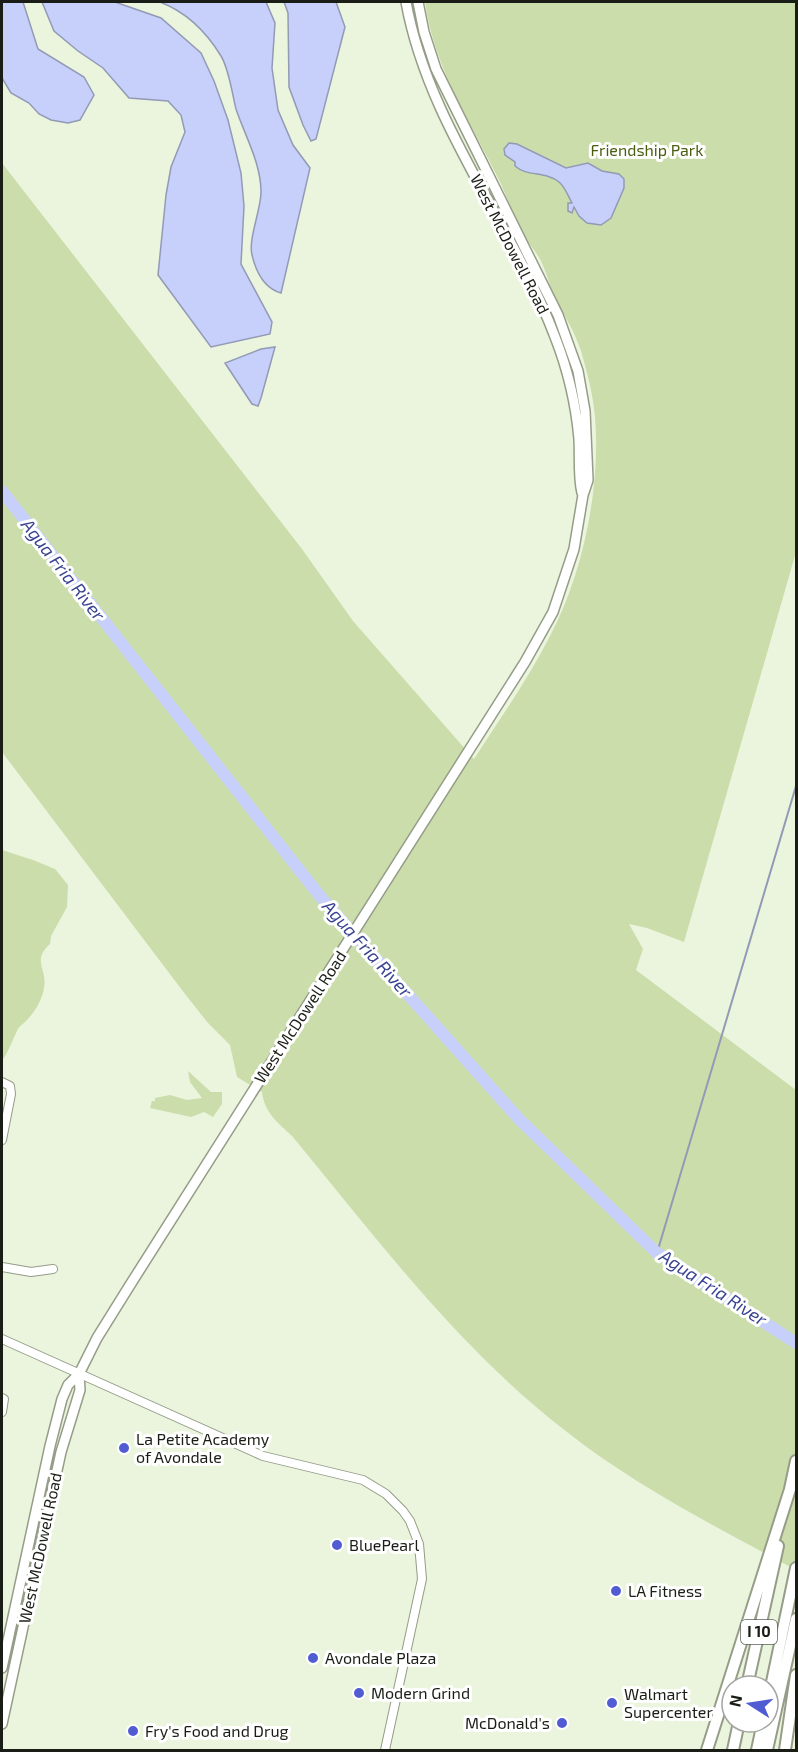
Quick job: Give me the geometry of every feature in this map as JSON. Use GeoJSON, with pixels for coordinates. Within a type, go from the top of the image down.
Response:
{"type":"FeatureCollection","features":[{"type":"Feature","properties":{"kind":"highway","name":"I 10"},"geometry":{"type":"LineString","coordinates":[[749,1674],[766,1578],[796,1461]]}},
{"type":"Feature","properties":{"kind":"highway"},"geometry":{"type":"LineString","coordinates":[[774,1674],[796,1568]]}},
{"type":"Feature","properties":{"kind":"highway"},"geometry":{"type":"LineString","coordinates":[[707,1750],[766,1578]]}},
{"type":"Feature","properties":{"kind":"highway","name":"I 10"},"geometry":{"type":"LineString","coordinates":[[767,1750],[796,1619]]}},
{"type":"Feature","properties":{"kind":"highway"},"geometry":{"type":"LineString","coordinates":[[784,1750],[796,1675]]}},
{"type":"Feature","properties":{"kind":"highway"},"geometry":{"type":"LineString","coordinates":[[733,1750],[737,1734]]}},
{"type":"Feature","properties":{"kind":"highway"},"geometry":{"type":"LineString","coordinates":[[757,1750],[760,1734]]}},
{"type":"Feature","properties":{"kind":"main road","name":"West McDowell Road"},"geometry":{"type":"LineString","coordinates":[[406,2],[417,50],[434,96],[493,209],[555,337],[566,369],[573,401],[579,440],[579,482],[583,495]]}},
{"type":"Feature","properties":{"kind":"main road","name":"West McDowell Road"},"geometry":{"type":"LineString","coordinates":[[2,1668],[58,1412],[68,1386],[79,1374],[104,1327],[525,662],[554,612],[572,556],[583,495],[588,480],[586,422],[581,384],[558,315],[443,84],[424,32],[418,2]]}},
{"type":"Feature","properties":{"kind":"main road","name":"West McDowell Road"},"geometry":{"type":"LineString","coordinates":[[2,1724],[61,1452],[80,1390],[79,1374]]}},
{"type":"Feature","properties":{"kind":"main road"},"geometry":{"type":"LineString","coordinates":[[11,1626],[22,1629]]}},
{"type":"Feature","properties":{"kind":"street"},"geometry":{"type":"LineString","coordinates":[[2,1082],[10,1086],[11,1094],[2,1140]]}},
{"type":"Feature","properties":{"kind":"street"},"geometry":{"type":"LineString","coordinates":[[2,1267],[31,1272],[53,1269]]}},
{"type":"Feature","properties":{"kind":"street"},"geometry":{"type":"LineString","coordinates":[[2,1339],[263,1456],[363,1480],[377,1487],[395,1502],[410,1521],[417,1538],[422,1567],[417,1602],[385,1750]]}},
{"type":"Feature","properties":{"kind":"street"},"geometry":{"type":"LineString","coordinates":[[2,1412],[3,1399]]}},
{"type":"Feature","properties":{"kind":"green space","name":"Friendship Park"},"geometry":{"type":"Polygon","coordinates":[[[425,2],[796,2],[796,552],[684,942],[629,924],[643,949],[636,970],[796,1090],[796,1570],[678,1506],[594,1452],[527,1399],[455,1329],[421,1292],[292,1136],[272,1117],[262,1092],[237,1077],[230,1045],[208,1023],[185,994],[2,752],[2,163],[302,549],[353,621],[474,759],[514,699],[541,652],[562,612],[587,530],[595,472],[593,400],[576,338],[555,298],[542,263],[518,226],[501,184],[445,73],[430,27],[425,2]]]}},
{"type":"Feature","properties":{"kind":"green space"},"geometry":{"type":"Polygon","coordinates":[[[2,850],[55,869],[68,885],[67,907],[51,936],[50,944],[42,955],[45,981],[42,997],[32,1014],[18,1029],[2,1061],[2,850]]]}},
{"type":"Feature","properties":{"kind":"green space"},"geometry":{"type":"Polygon","coordinates":[[[188,1071],[211,1092],[222,1092],[222,1104],[213,1117],[204,1112],[191,1117],[150,1108],[155,1098],[170,1095],[187,1100],[202,1098],[190,1082],[188,1071]]]}},
{"type":"Feature","properties":{"kind":"water"},"geometry":{"type":"Polygon","coordinates":[[[2,2],[23,2],[38,49],[84,77],[94,95],[80,120],[68,123],[51,120],[11,93],[2,78],[2,2]]]}},
{"type":"Feature","properties":{"kind":"water"},"geometry":{"type":"Polygon","coordinates":[[[42,2],[115,2],[161,18],[201,53],[228,120],[241,173],[244,206],[241,264],[272,322],[270,334],[211,347],[158,275],[171,167],[185,132],[181,115],[168,101],[129,98],[103,68],[54,31],[42,2]]]}},
{"type":"Feature","properties":{"kind":"water"},"geometry":{"type":"Polygon","coordinates":[[[160,2],[266,2],[275,23],[272,68],[278,110],[293,145],[310,168],[281,293],[265,283],[252,255],[252,241],[261,192],[260,181],[255,160],[236,109],[224,61],[195,24],[179,11],[160,2]]]}},
{"type":"Feature","properties":{"kind":"water"},"geometry":{"type":"Polygon","coordinates":[[[284,2],[336,2],[345,27],[316,139],[311,141],[289,87],[288,13],[284,2]]]}},
{"type":"Feature","properties":{"kind":"water"},"geometry":{"type":"Polygon","coordinates":[[[509,143],[517,144],[566,168],[588,163],[602,171],[619,174],[624,179],[624,188],[611,218],[601,225],[587,223],[574,207],[572,213],[568,211],[568,203],[572,203],[561,184],[548,176],[525,172],[515,166],[515,162],[505,155],[504,149],[509,143]]]}},
{"type":"Feature","properties":{"kind":"water"},"geometry":{"type":"Polygon","coordinates":[[[275,347],[258,406],[252,404],[225,363],[261,349],[275,347]]]}},
{"type":"Feature","properties":{"kind":"waterway","name":"Agua Fria River"},"geometry":{"type":"LineString","coordinates":[[2,491],[319,895],[519,1119],[657,1253],[796,1343]]}},
{"type":"Feature","properties":{"kind":"waterway"},"geometry":{"type":"LineString","coordinates":[[657,1253],[796,786]]}},
{"type":"Feature","properties":{"kind":"place","name":"La Petite Academy of Avondale"},"geometry":{"type":"Point","coordinates":[124,1448]}},
{"type":"Feature","properties":{"kind":"place","name":"BluePearl"},"geometry":{"type":"Point","coordinates":[337,1545]}},
{"type":"Feature","properties":{"kind":"place","name":"LA Fitness"},"geometry":{"type":"Point","coordinates":[616,1591]}},
{"type":"Feature","properties":{"kind":"place","name":"Avondale Plaza"},"geometry":{"type":"Point","coordinates":[313,1658]}},
{"type":"Feature","properties":{"kind":"place","name":"Modern Grind"},"geometry":{"type":"Point","coordinates":[359,1693]}},
{"type":"Feature","properties":{"kind":"place","name":"Walmart Supercenter"},"geometry":{"type":"Point","coordinates":[612,1703]}},
{"type":"Feature","properties":{"kind":"place","name":"McDonald's"},"geometry":{"type":"Point","coordinates":[562,1723]}},
{"type":"Feature","properties":{"kind":"place","name":"Fry's Food and Drug"},"geometry":{"type":"Point","coordinates":[133,1731]}}]}
